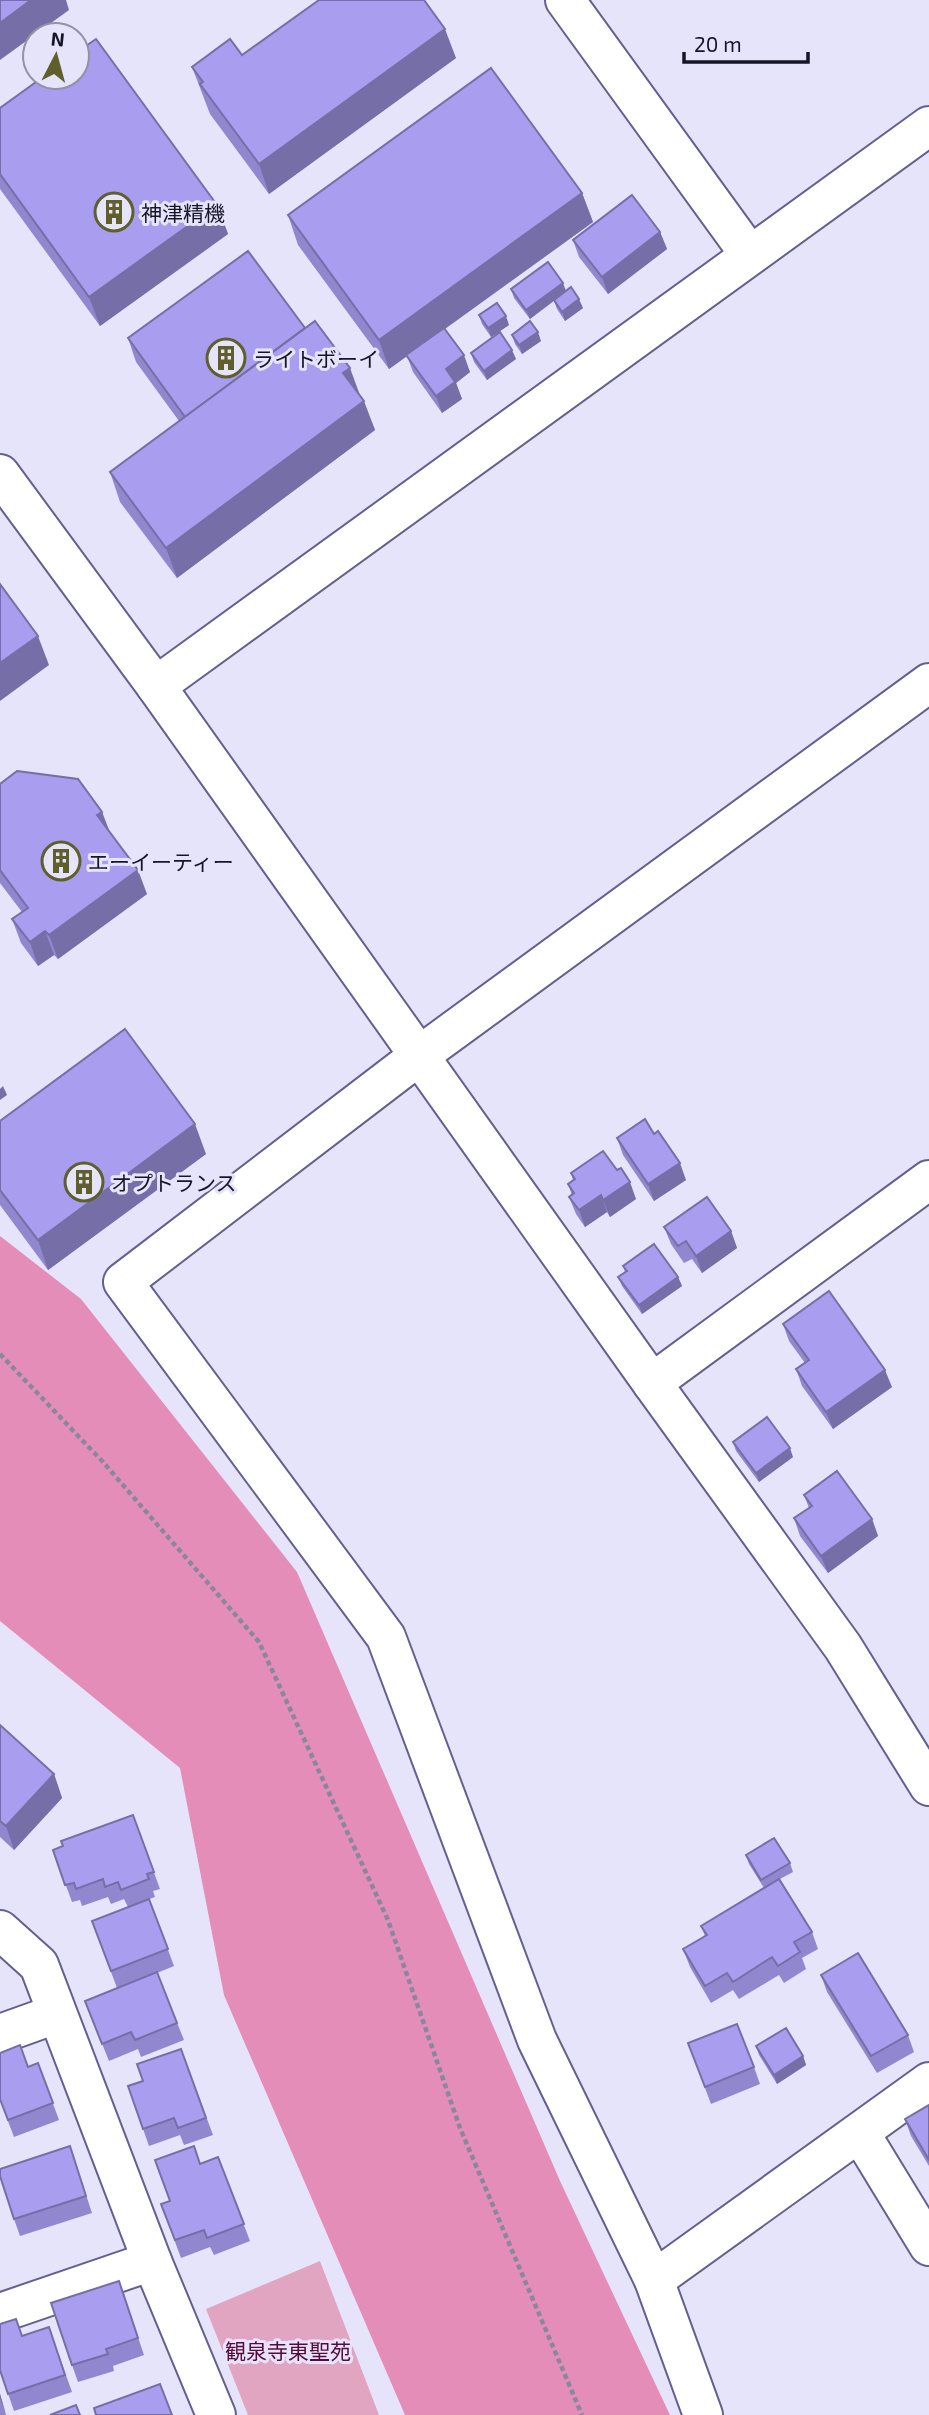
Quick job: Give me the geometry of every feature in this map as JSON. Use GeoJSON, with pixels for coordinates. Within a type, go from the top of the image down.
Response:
{"type":"FeatureCollection","features":[{"type":"Feature","properties":{"kind":"street"},"geometry":{"type":"LineString","coordinates":[[565,0],[750,255]]}},
{"type":"Feature","properties":{"kind":"street"},"geometry":{"type":"LineString","coordinates":[[156,686],[929,126]]}},
{"type":"Feature","properties":{"kind":"street"},"geometry":{"type":"LineString","coordinates":[[0,474],[156,686],[652,1383],[844,1647],[929,1786]]}},
{"type":"Feature","properties":{"kind":"street"},"geometry":{"type":"LineString","coordinates":[[703,2415],[654,2280],[537,2040],[386,1637],[123,1282],[420,1055],[929,683]]}},
{"type":"Feature","properties":{"kind":"street"},"geometry":{"type":"LineString","coordinates":[[652,1383],[929,1180]]}},
{"type":"Feature","properties":{"kind":"street"},"geometry":{"type":"LineString","coordinates":[[0,1930],[39,1965],[152,2261],[216,2415]]}},
{"type":"Feature","properties":{"kind":"street"},"geometry":{"type":"LineString","coordinates":[[0,2034],[56,2014]]}},
{"type":"Feature","properties":{"kind":"street"},"geometry":{"type":"LineString","coordinates":[[654,2280],[929,2082]]}},
{"type":"Feature","properties":{"kind":"street"},"geometry":{"type":"LineString","coordinates":[[860,2133],[929,2246]]}},
{"type":"Feature","properties":{"kind":"street"},"geometry":{"type":"LineString","coordinates":[[0,2312],[152,2261]]}},
{"type":"Feature","properties":{"kind":"path"},"geometry":{"type":"LineString","coordinates":[[0,1354],[103,1462],[259,1642],[388,1920],[460,2129],[582,2415]]}},
{"type":"Feature","properties":{"kind":"green space","name":"観泉寺東聖苑"},"geometry":{"type":"Polygon","coordinates":[[[320,2261],[379,2415],[248,2415],[206,2309],[320,2261]]]}},
{"type":"Feature","properties":{"kind":"shaded area"},"geometry":{"type":"Polygon","coordinates":[[[0,1236],[81,1299],[297,1572],[560,2181],[670,2415],[405,2415],[224,1995],[180,1768],[0,1621],[0,1236]]]}},
{"type":"Feature","properties":{"kind":"building"},"geometry":{"type":"Polygon","coordinates":[[[0,0],[31,0],[0,23],[0,0]]]}},
{"type":"Feature","properties":{"kind":"building"},"geometry":{"type":"Polygon","coordinates":[[[319,0],[424,0],[445,29],[259,164],[200,84],[203,82],[192,67],[230,39],[242,55],[319,0]]]}},
{"type":"Feature","properties":{"kind":"building","name":"神津精機"},"geometry":{"type":"Polygon","coordinates":[[[96,39],[217,205],[89,297],[0,174],[0,108],[24,91],[91,91],[91,42],[96,39]]]}},
{"type":"Feature","properties":{"kind":"building"},"geometry":{"type":"Polygon","coordinates":[[[491,68],[582,193],[379,340],[288,215],[491,68]]]}},
{"type":"Feature","properties":{"kind":"building"},"geometry":{"type":"Polygon","coordinates":[[[632,195],[660,232],[602,277],[573,240],[632,195]]]}},
{"type":"Feature","properties":{"kind":"building","name":"ライトボーイ"},"geometry":{"type":"Polygon","coordinates":[[[248,251],[305,328],[185,417],[128,338],[248,251]]]}},
{"type":"Feature","properties":{"kind":"building"},"geometry":{"type":"Polygon","coordinates":[[[548,262],[563,283],[526,310],[511,289],[548,262]]]}},
{"type":"Feature","properties":{"kind":"building"},"geometry":{"type":"Polygon","coordinates":[[[571,287],[579,299],[562,312],[554,300],[571,287]]]}},
{"type":"Feature","properties":{"kind":"building"},"geometry":{"type":"Polygon","coordinates":[[[497,303],[506,316],[488,328],[479,315],[497,303]]]}},
{"type":"Feature","properties":{"kind":"building"},"geometry":{"type":"Polygon","coordinates":[[[315,321],[350,368],[343,373],[364,401],[166,548],[110,472],[315,321]]]}},
{"type":"Feature","properties":{"kind":"building"},"geometry":{"type":"Polygon","coordinates":[[[530,321],[538,332],[519,345],[512,335],[530,321]]]}},
{"type":"Feature","properties":{"kind":"building"},"geometry":{"type":"Polygon","coordinates":[[[444,328],[464,355],[446,369],[455,382],[436,396],[406,355],[444,328]]]}},
{"type":"Feature","properties":{"kind":"building"},"geometry":{"type":"Polygon","coordinates":[[[500,332],[512,350],[484,371],[471,353],[500,332]]]}},
{"type":"Feature","properties":{"kind":"building"},"geometry":{"type":"Polygon","coordinates":[[[0,584],[38,636],[0,663],[0,584]]]}},
{"type":"Feature","properties":{"kind":"building","name":"エーイーティー"},"geometry":{"type":"Polygon","coordinates":[[[17,771],[78,779],[102,812],[97,815],[138,870],[49,935],[45,931],[30,942],[12,919],[28,908],[0,870],[0,784],[17,771]]]}},
{"type":"Feature","properties":{"kind":"building","name":"オプトランス"},"geometry":{"type":"Polygon","coordinates":[[[125,1029],[195,1124],[38,1240],[0,1190],[0,1121],[125,1029]]]}},
{"type":"Feature","properties":{"kind":"building"},"geometry":{"type":"Polygon","coordinates":[[[645,1119],[654,1134],[658,1131],[680,1163],[648,1184],[617,1138],[645,1119]]]}},
{"type":"Feature","properties":{"kind":"building"},"geometry":{"type":"Polygon","coordinates":[[[603,1151],[617,1170],[621,1168],[630,1182],[603,1200],[601,1195],[579,1210],[569,1197],[574,1193],[568,1184],[575,1179],[571,1173],[603,1151]]]}},
{"type":"Feature","properties":{"kind":"building"},"geometry":{"type":"Polygon","coordinates":[[[707,1197],[731,1231],[696,1256],[686,1241],[678,1246],[664,1227],[707,1197]]]}},
{"type":"Feature","properties":{"kind":"building"},"geometry":{"type":"Polygon","coordinates":[[[654,1244],[678,1277],[639,1305],[618,1277],[627,1271],[623,1266],[654,1244]]]}},
{"type":"Feature","properties":{"kind":"building"},"geometry":{"type":"Polygon","coordinates":[[[829,1291],[885,1370],[826,1412],[796,1369],[809,1360],[783,1324],[829,1291]]]}},
{"type":"Feature","properties":{"kind":"building"},"geometry":{"type":"Polygon","coordinates":[[[767,1417],[790,1448],[756,1473],[733,1442],[767,1417]]]}},
{"type":"Feature","properties":{"kind":"building"},"geometry":{"type":"Polygon","coordinates":[[[837,1471],[872,1519],[821,1556],[794,1518],[812,1506],[804,1495],[837,1471]]]}},
{"type":"Feature","properties":{"kind":"building"},"geometry":{"type":"Polygon","coordinates":[[[0,1725],[54,1774],[6,1826],[0,1821],[0,1725]]]}},
{"type":"Feature","properties":{"kind":"building"},"geometry":{"type":"Polygon","coordinates":[[[133,1815],[154,1872],[147,1874],[149,1879],[121,1890],[118,1882],[105,1887],[103,1879],[76,1889],[74,1883],[65,1885],[53,1850],[63,1846],[61,1841],[133,1815]]]}},
{"type":"Feature","properties":{"kind":"building"},"geometry":{"type":"Polygon","coordinates":[[[774,1838],[790,1863],[761,1880],[746,1855],[774,1838]]]}},
{"type":"Feature","properties":{"kind":"building"},"geometry":{"type":"Polygon","coordinates":[[[779,1879],[812,1932],[794,1942],[800,1952],[778,1966],[772,1957],[733,1982],[727,1973],[705,1986],[683,1949],[707,1935],[701,1926],[779,1879]]]}},
{"type":"Feature","properties":{"kind":"building"},"geometry":{"type":"Polygon","coordinates":[[[149,1899],[168,1949],[111,1971],[92,1921],[149,1899]]]}},
{"type":"Feature","properties":{"kind":"building"},"geometry":{"type":"Polygon","coordinates":[[[858,1953],[908,2035],[871,2056],[821,1975],[858,1953]]]}},
{"type":"Feature","properties":{"kind":"building"},"geometry":{"type":"Polygon","coordinates":[[[157,1972],[177,2023],[135,2040],[131,2032],[102,2044],[85,2001],[157,1972]]]}},
{"type":"Feature","properties":{"kind":"building"},"geometry":{"type":"Polygon","coordinates":[[[737,2024],[754,2067],[705,2087],[688,2043],[737,2024]]]}},
{"type":"Feature","properties":{"kind":"building"},"geometry":{"type":"Polygon","coordinates":[[[786,2028],[803,2056],[774,2075],[756,2046],[786,2028]]]}},
{"type":"Feature","properties":{"kind":"building"},"geometry":{"type":"Polygon","coordinates":[[[20,2045],[28,2067],[38,2063],[53,2103],[8,2120],[0,2099],[0,2053],[20,2045]]]}},
{"type":"Feature","properties":{"kind":"building"},"geometry":{"type":"Polygon","coordinates":[[[181,2049],[206,2118],[178,2128],[174,2118],[143,2129],[128,2086],[143,2081],[137,2064],[181,2049]]]}},
{"type":"Feature","properties":{"kind":"building"},"geometry":{"type":"Polygon","coordinates":[[[929,2105],[929,2160],[905,2119],[929,2105]]]}},
{"type":"Feature","properties":{"kind":"building"},"geometry":{"type":"Polygon","coordinates":[[[70,2146],[86,2196],[14,2219],[0,2169],[70,2146]]]}},
{"type":"Feature","properties":{"kind":"building"},"geometry":{"type":"Polygon","coordinates":[[[194,2146],[200,2164],[218,2157],[244,2224],[207,2238],[204,2230],[175,2240],[161,2204],[170,2201],[155,2160],[194,2146]]]}},
{"type":"Feature","properties":{"kind":"building"},"geometry":{"type":"Polygon","coordinates":[[[119,2281],[138,2338],[106,2349],[108,2354],[72,2365],[51,2303],[119,2281]]]}},
{"type":"Feature","properties":{"kind":"building"},"geometry":{"type":"Polygon","coordinates":[[[16,2319],[22,2336],[49,2327],[65,2375],[8,2394],[0,2370],[0,2324],[16,2319]]]}},
{"type":"Feature","properties":{"kind":"building"},"geometry":{"type":"Polygon","coordinates":[[[160,2384],[172,2415],[96,2415],[94,2408],[160,2384]]]}},
{"type":"Feature","properties":{"kind":"building"},"geometry":{"type":"Polygon","coordinates":[[[76,2405],[80,2415],[50,2415],[76,2405]]]}},
{"type":"Feature","properties":{"kind":"place","name":"神津精機"},"geometry":{"type":"Point","coordinates":[114,212]}},
{"type":"Feature","properties":{"kind":"place","name":"ライトボーイ"},"geometry":{"type":"Point","coordinates":[226,358]}},
{"type":"Feature","properties":{"kind":"place","name":"エーイーティー"},"geometry":{"type":"Point","coordinates":[61,861]}},
{"type":"Feature","properties":{"kind":"place","name":"オプトランス"},"geometry":{"type":"Point","coordinates":[84,1182]}}]}
